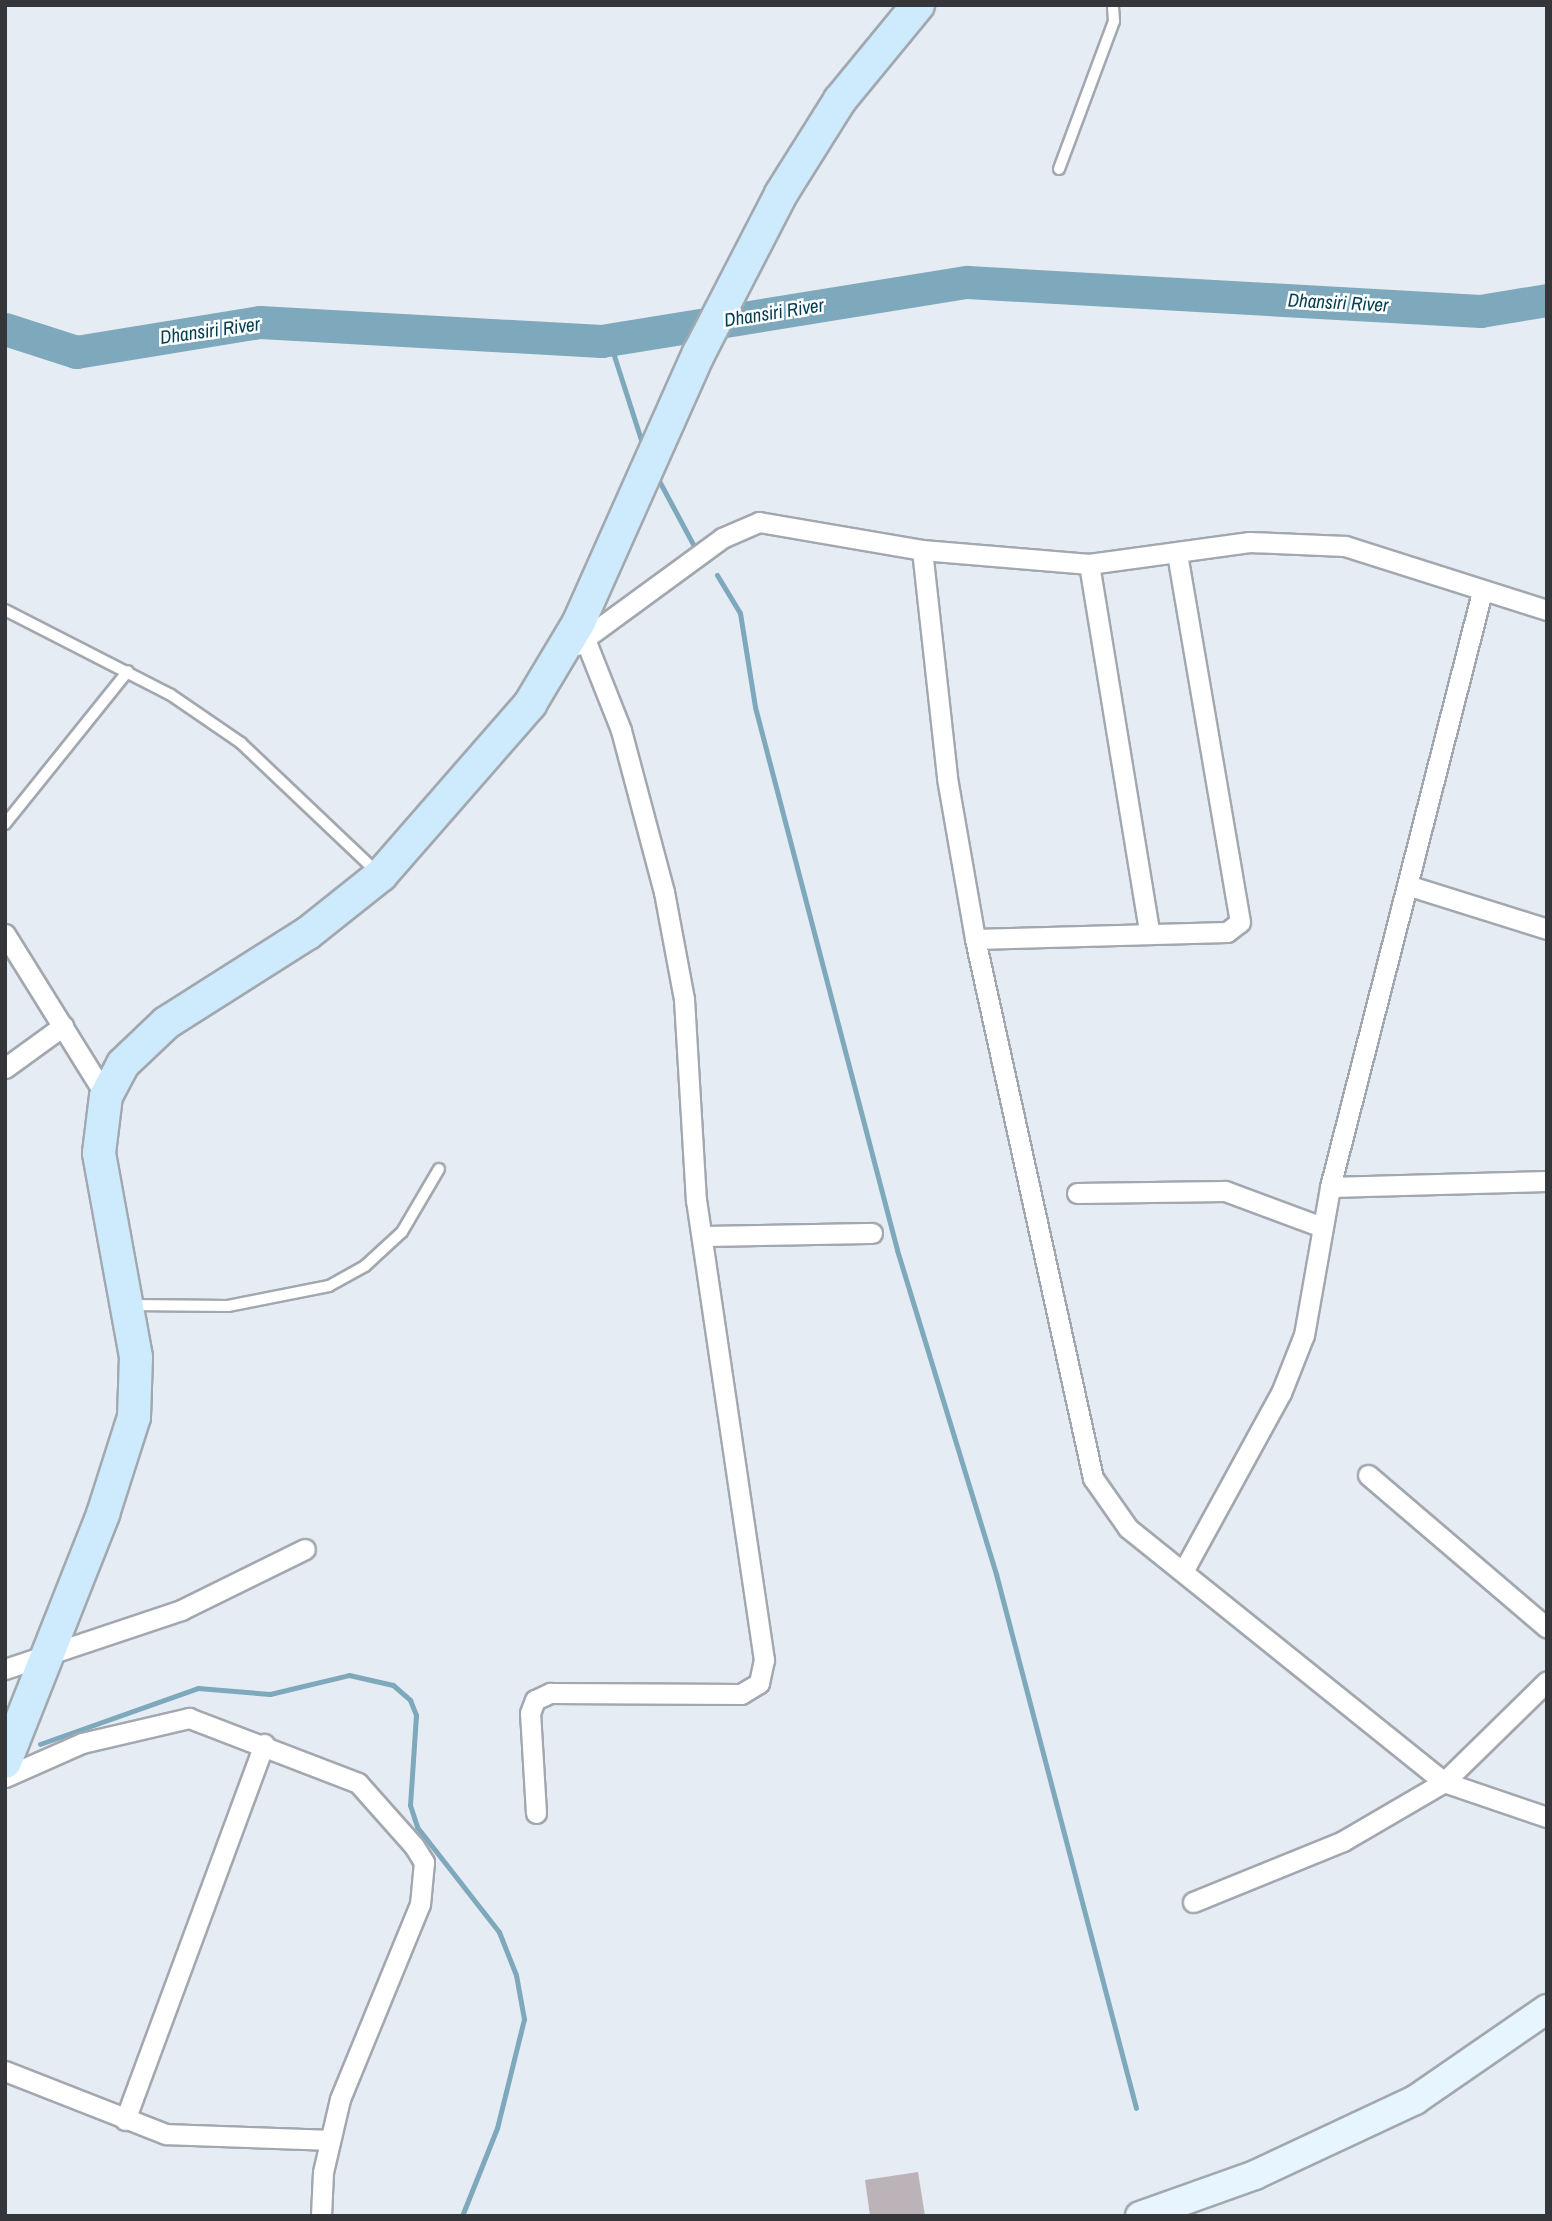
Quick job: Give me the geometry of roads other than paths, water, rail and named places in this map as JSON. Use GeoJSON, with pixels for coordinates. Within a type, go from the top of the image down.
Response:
{"type":"FeatureCollection","features":[{"type":"Feature","properties":{"kind":"main road"},"geometry":{"type":"LineString","coordinates":[[5,1762],[50,1649],[134,1417],[136,1357],[99,1153],[106,1096],[141,1043],[308,933],[381,875],[494,751],[572,647],[594,588],[694,365],[781,194],[839,100],[918,5]]}},
{"type":"Feature","properties":{"kind":"main road"},"geometry":{"type":"LineString","coordinates":[[1140,2216],[1255,2175],[1415,2100],[1547,2009]]}},
{"type":"Feature","properties":{"kind":"street"},"geometry":{"type":"LineString","coordinates":[[536,1813],[530,1713],[536,1700],[550,1693],[741,1694],[763,1672],[702,1236],[684,999],[664,892],[621,730],[572,647],[722,538],[759,522],[922,550],[1089,564],[1250,542],[1345,547],[1482,592],[1547,610]]}},
{"type":"Feature","properties":{"kind":"street"},"geometry":{"type":"LineString","coordinates":[[922,550],[947,778],[975,939],[1093,1478],[1128,1528],[1185,1568],[1444,1782],[1547,1817]]}},
{"type":"Feature","properties":{"kind":"street"},"geometry":{"type":"LineString","coordinates":[[975,939],[1149,930],[1227,932],[1236,928],[1241,914],[1177,553]]}},
{"type":"Feature","properties":{"kind":"street"},"geometry":{"type":"LineString","coordinates":[[1089,564],[1149,930]]}},
{"type":"Feature","properties":{"kind":"street"},"geometry":{"type":"LineString","coordinates":[[1185,1568],[1295,1365],[1330,1187],[1410,886],[1482,592]]}},
{"type":"Feature","properties":{"kind":"street"},"geometry":{"type":"LineString","coordinates":[[1410,886],[1547,929]]}},
{"type":"Feature","properties":{"kind":"street"},"geometry":{"type":"LineString","coordinates":[[5,934],[106,1096]]}},
{"type":"Feature","properties":{"kind":"street"},"geometry":{"type":"LineString","coordinates":[[6,1068],[63,1027]]}},
{"type":"Feature","properties":{"kind":"street"},"geometry":{"type":"LineString","coordinates":[[1330,1187],[1547,1181]]}},
{"type":"Feature","properties":{"kind":"street"},"geometry":{"type":"LineString","coordinates":[[1077,1193],[1225,1191],[1322,1227]]}},
{"type":"Feature","properties":{"kind":"street"},"geometry":{"type":"LineString","coordinates":[[702,1236],[872,1233]]}},
{"type":"Feature","properties":{"kind":"street"},"geometry":{"type":"LineString","coordinates":[[1368,1475],[1547,1628]]}},
{"type":"Feature","properties":{"kind":"street"},"geometry":{"type":"LineString","coordinates":[[5,1669],[50,1649],[181,1610],[305,1549]]}},
{"type":"Feature","properties":{"kind":"street"},"geometry":{"type":"LineString","coordinates":[[1193,1902],[1343,1841],[1444,1782],[1547,1681]]}},
{"type":"Feature","properties":{"kind":"street"},"geometry":{"type":"LineString","coordinates":[[5,1777],[82,1743],[171,1718],[189,1718],[264,1744],[358,1783],[424,1862],[420,1904],[330,2140],[321,2216]]}},
{"type":"Feature","properties":{"kind":"street"},"geometry":{"type":"LineString","coordinates":[[125,2120],[264,1744]]}},
{"type":"Feature","properties":{"kind":"street"},"geometry":{"type":"LineString","coordinates":[[5,2071],[125,2120],[204,2138],[330,2140]]}},
{"type":"Feature","properties":{"kind":"lane"},"geometry":{"type":"LineString","coordinates":[[1059,169],[1114,21],[1114,5]]}},
{"type":"Feature","properties":{"kind":"lane"},"geometry":{"type":"LineString","coordinates":[[5,610],[128,671],[242,743],[381,875]]}},
{"type":"Feature","properties":{"kind":"lane"},"geometry":{"type":"LineString","coordinates":[[5,824],[128,671]]}},
{"type":"Feature","properties":{"kind":"lane"},"geometry":{"type":"LineString","coordinates":[[128,1305],[228,1306],[329,1286],[365,1266],[402,1232],[439,1169]]}},
{"type":"Feature","properties":{"kind":"waterway","name":"Dhansiri River"},"geometry":{"type":"LineString","coordinates":[[5,329],[76,352],[260,322],[601,341],[967,282],[1480,311],[1547,300]]}},
{"type":"Feature","properties":{"kind":"waterway"},"geometry":{"type":"LineString","coordinates":[[609,340],[644,449]]}},
{"type":"Feature","properties":{"kind":"waterway"},"geometry":{"type":"LineString","coordinates":[[657,477],[695,548]]}},
{"type":"Feature","properties":{"kind":"waterway"},"geometry":{"type":"LineString","coordinates":[[717,575],[740,613],[755,707],[897,1250],[996,1574],[1136,2108]]}},
{"type":"Feature","properties":{"kind":"waterway"},"geometry":{"type":"LineString","coordinates":[[40,1744],[198,1688],[270,1694],[349,1675],[393,1685],[410,1700],[416,1715],[410,1805],[417,1827],[499,1932],[516,1975],[524,2019],[497,2128],[462,2216]]}}]}
